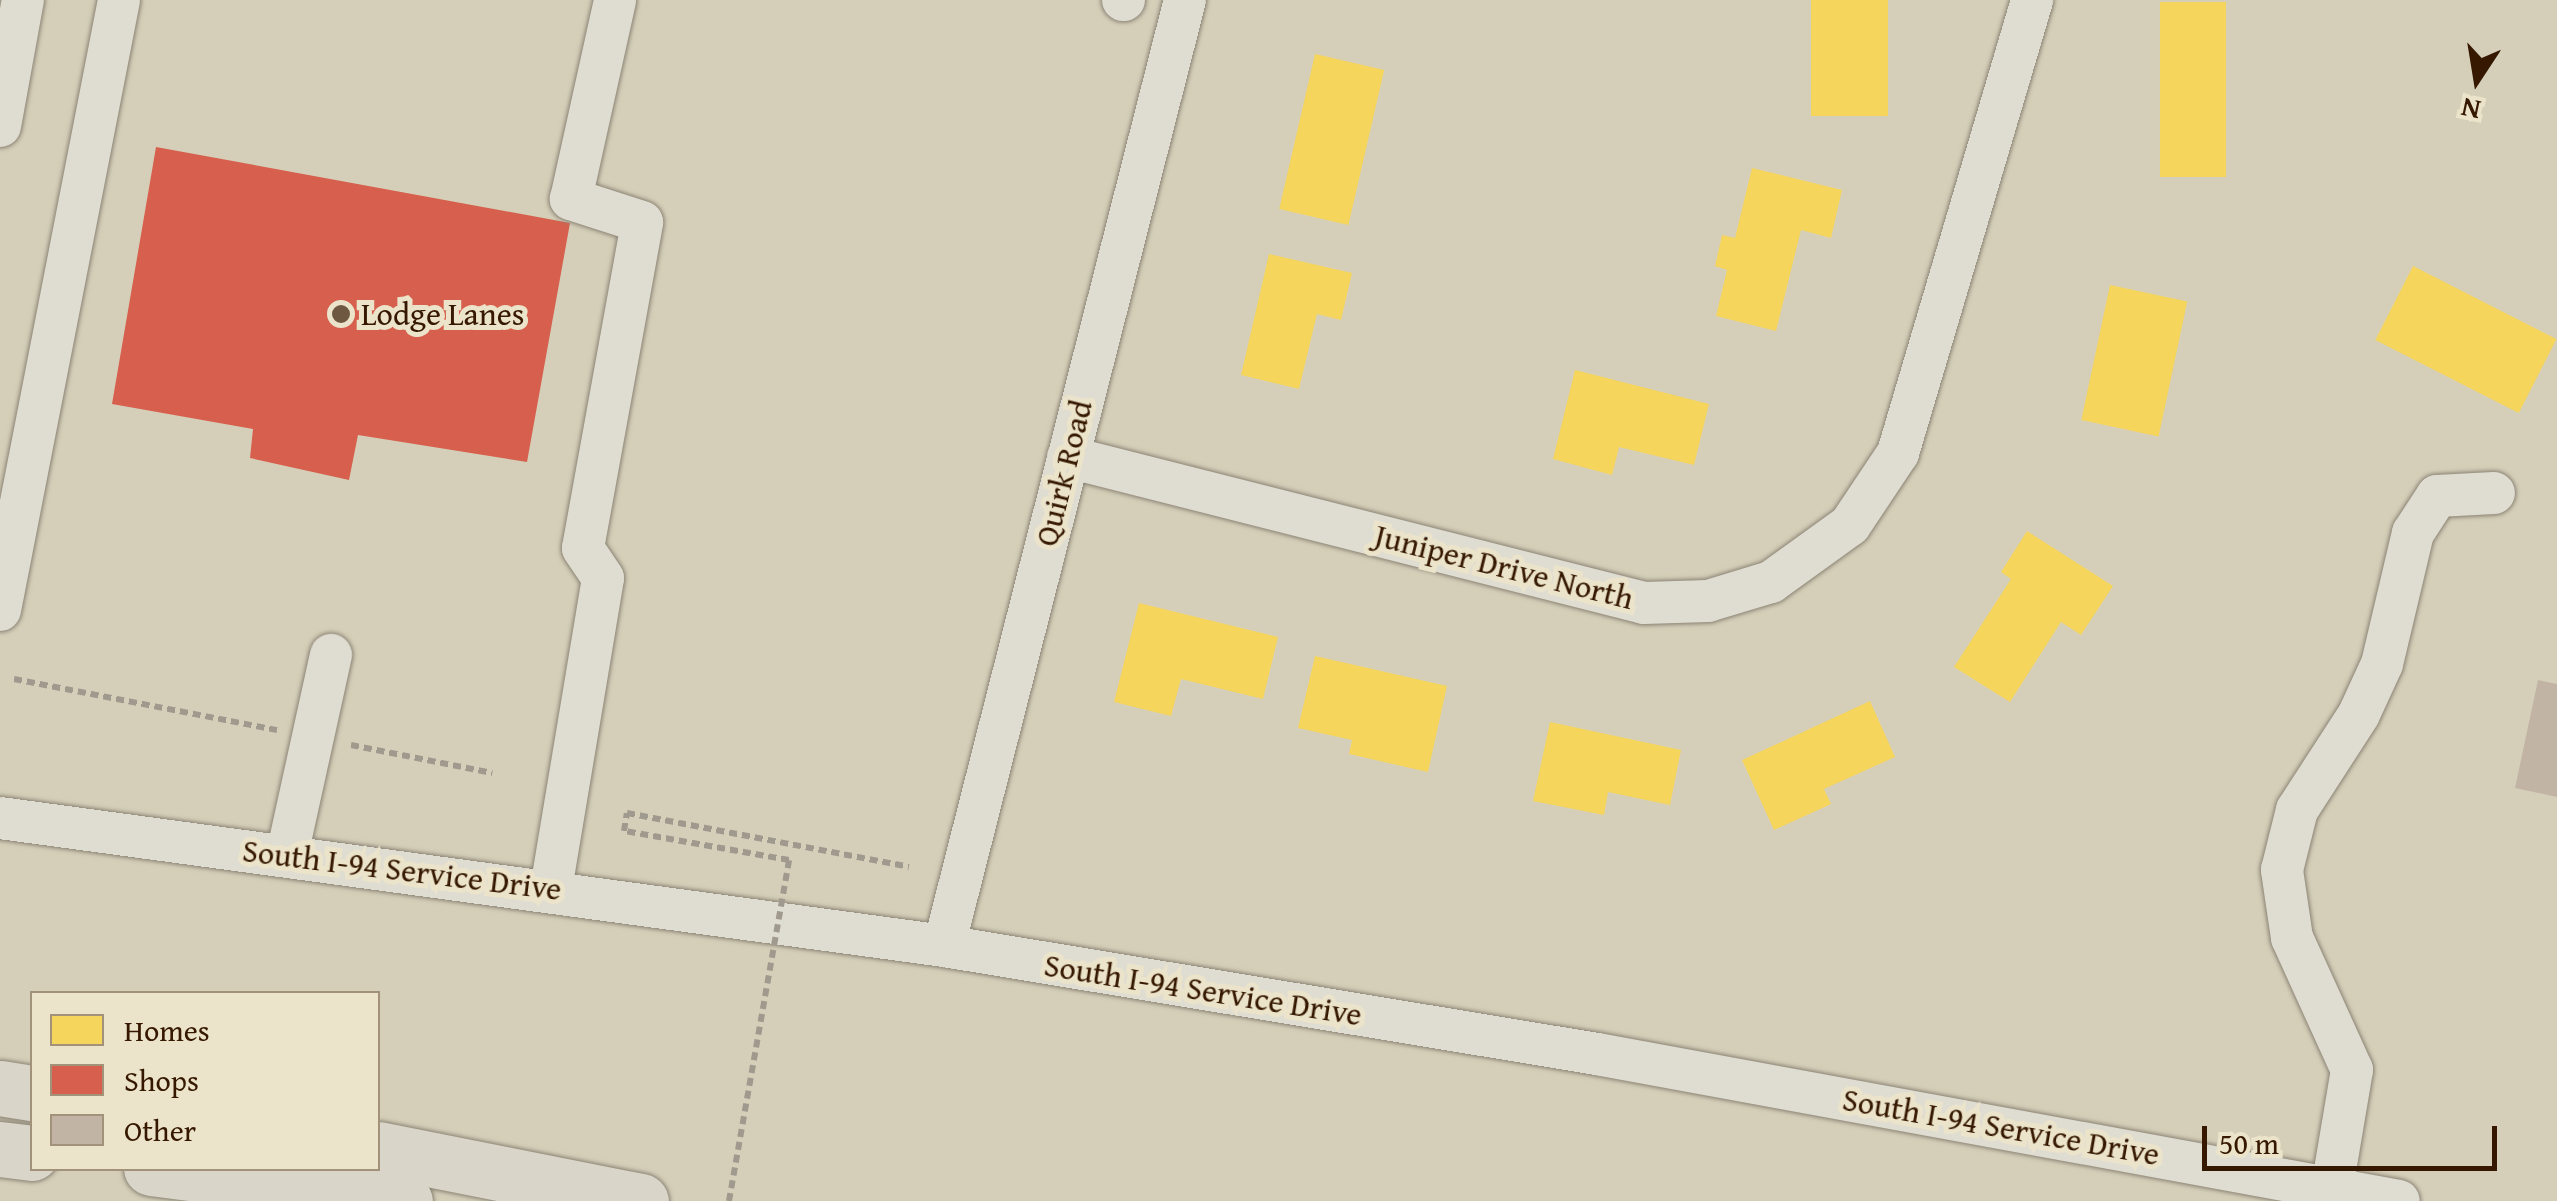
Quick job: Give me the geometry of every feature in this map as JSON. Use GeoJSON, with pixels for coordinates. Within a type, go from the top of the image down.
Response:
{"type":"FeatureCollection","features":[{"type":"Feature","properties":{"kind":"highway"},"geometry":{"type":"LineString","coordinates":[[0,1088],[30,1093]]}},
{"type":"Feature","properties":{"kind":"highway"},"geometry":{"type":"LineString","coordinates":[[0,1149],[30,1154]]}},
{"type":"Feature","properties":{"kind":"highway"},"geometry":{"type":"LineString","coordinates":[[380,1149],[642,1201]]}},
{"type":"Feature","properties":{"kind":"highway"},"geometry":{"type":"LineString","coordinates":[[174,1171],[405,1201]]}},
{"type":"Feature","properties":{"kind":"street"},"geometry":{"type":"LineString","coordinates":[[0,126],[24,0]]}},
{"type":"Feature","properties":{"kind":"street"},"geometry":{"type":"LineString","coordinates":[[0,610],[120,0]]}},
{"type":"Feature","properties":{"kind":"street"},"geometry":{"type":"LineString","coordinates":[[552,890],[603,578],[583,548],[642,222],[571,199],[615,0]]}},
{"type":"Feature","properties":{"kind":"street","name":"Quirk Road"},"geometry":{"type":"LineString","coordinates":[[944,946],[1185,0]]}},
{"type":"Feature","properties":{"kind":"street","name":"Juniper Drive North"},"geometry":{"type":"LineString","coordinates":[[1068,457],[1644,603],[1740,594],[1809,561],[1878,492],[1910,423],[1960,231],[2032,0]]}},
{"type":"Feature","properties":{"kind":"street"},"geometry":{"type":"LineString","coordinates":[[2332,1188],[2352,1070],[2292,938],[2282,870],[2298,810],[2358,714],[2382,664],[2413,532],[2437,496],[2494,494]]}},
{"type":"Feature","properties":{"kind":"street"},"geometry":{"type":"LineString","coordinates":[[287,855],[331,655]]}},
{"type":"Feature","properties":{"kind":"street","name":"South I-94 Service Drive"},"geometry":{"type":"LineString","coordinates":[[0,818],[944,946],[1596,1054],[2399,1201]]}},
{"type":"Feature","properties":{"kind":"path"},"geometry":{"type":"LineString","coordinates":[[14,679],[293,734]]}},
{"type":"Feature","properties":{"kind":"path"},"geometry":{"type":"LineString","coordinates":[[342,743],[492,772]]}},
{"type":"Feature","properties":{"kind":"path"},"geometry":{"type":"LineString","coordinates":[[729,1201],[790,860],[624,830],[628,813],[909,867]]}},
{"type":"Feature","properties":{"kind":"building: Homes"},"geometry":{"type":"Polygon","coordinates":[[[1811,0],[1888,0],[1888,116],[1811,116],[1811,0]]]}},
{"type":"Feature","properties":{"kind":"building: Homes"},"geometry":{"type":"Polygon","coordinates":[[[2160,2],[2226,2],[2226,177],[2160,177],[2160,2]]]}},
{"type":"Feature","properties":{"kind":"building: Homes"},"geometry":{"type":"Polygon","coordinates":[[[1315,54],[1384,70],[1348,225],[1279,209],[1315,54]]]}},
{"type":"Feature","properties":{"kind":"building: Homes"},"geometry":{"type":"Polygon","coordinates":[[[1752,168],[1842,190],[1831,238],[1801,230],[1776,331],[1716,316],[1727,270],[1715,266],[1722,235],[1735,238],[1752,168]]]}},
{"type":"Feature","properties":{"kind":"building: Homes"},"geometry":{"type":"Polygon","coordinates":[[[1269,254],[1352,273],[1341,320],[1317,314],[1299,389],[1241,375],[1269,254]]]}},
{"type":"Feature","properties":{"kind":"building: Homes"},"geometry":{"type":"Polygon","coordinates":[[[2413,266],[2556,339],[2519,413],[2375,340],[2413,266]]]}},
{"type":"Feature","properties":{"kind":"building: Homes"},"geometry":{"type":"Polygon","coordinates":[[[2110,285],[2187,301],[2159,436],[2081,420],[2110,285]]]}},
{"type":"Feature","properties":{"kind":"building: Homes"},"geometry":{"type":"Polygon","coordinates":[[[1575,370],[1709,404],[1694,465],[1619,447],[1612,475],[1553,459],[1575,370]]]}},
{"type":"Feature","properties":{"kind":"building: Homes"},"geometry":{"type":"Polygon","coordinates":[[[2027,531],[2113,586],[2081,635],[2061,622],[2010,702],[1954,667],[2011,579],[2001,572],[2027,531]]]}},
{"type":"Feature","properties":{"kind":"building: Homes"},"geometry":{"type":"Polygon","coordinates":[[[1139,603],[1278,637],[1263,699],[1181,679],[1171,716],[1114,702],[1139,603]]]}},
{"type":"Feature","properties":{"kind":"building: Homes"},"geometry":{"type":"Polygon","coordinates":[[[1315,656],[1447,686],[1428,772],[1349,754],[1352,740],[1298,728],[1315,656]]]}},
{"type":"Feature","properties":{"kind":"building: Homes"},"geometry":{"type":"Polygon","coordinates":[[[1870,701],[1895,757],[1824,789],[1831,804],[1774,830],[1742,760],[1870,701]]]}},
{"type":"Feature","properties":{"kind":"building: Homes"},"geometry":{"type":"Polygon","coordinates":[[[1550,722],[1681,750],[1670,805],[1608,792],[1604,815],[1533,801],[1550,722]]]}},
{"type":"Feature","properties":{"kind":"building: Shops","name":"Lodge Lanes"},"geometry":{"type":"Polygon","coordinates":[[[156,147],[570,223],[527,462],[358,435],[349,480],[250,458],[253,429],[112,404],[156,147]]]}},
{"type":"Feature","properties":{"kind":"building: Other"},"geometry":{"type":"Polygon","coordinates":[[[2538,680],[2557,684],[2557,797],[2515,788],[2538,680]]]}},
{"type":"Feature","properties":{"kind":"place","name":"Lodge Lanes"},"geometry":{"type":"Point","coordinates":[341,314]}}]}
